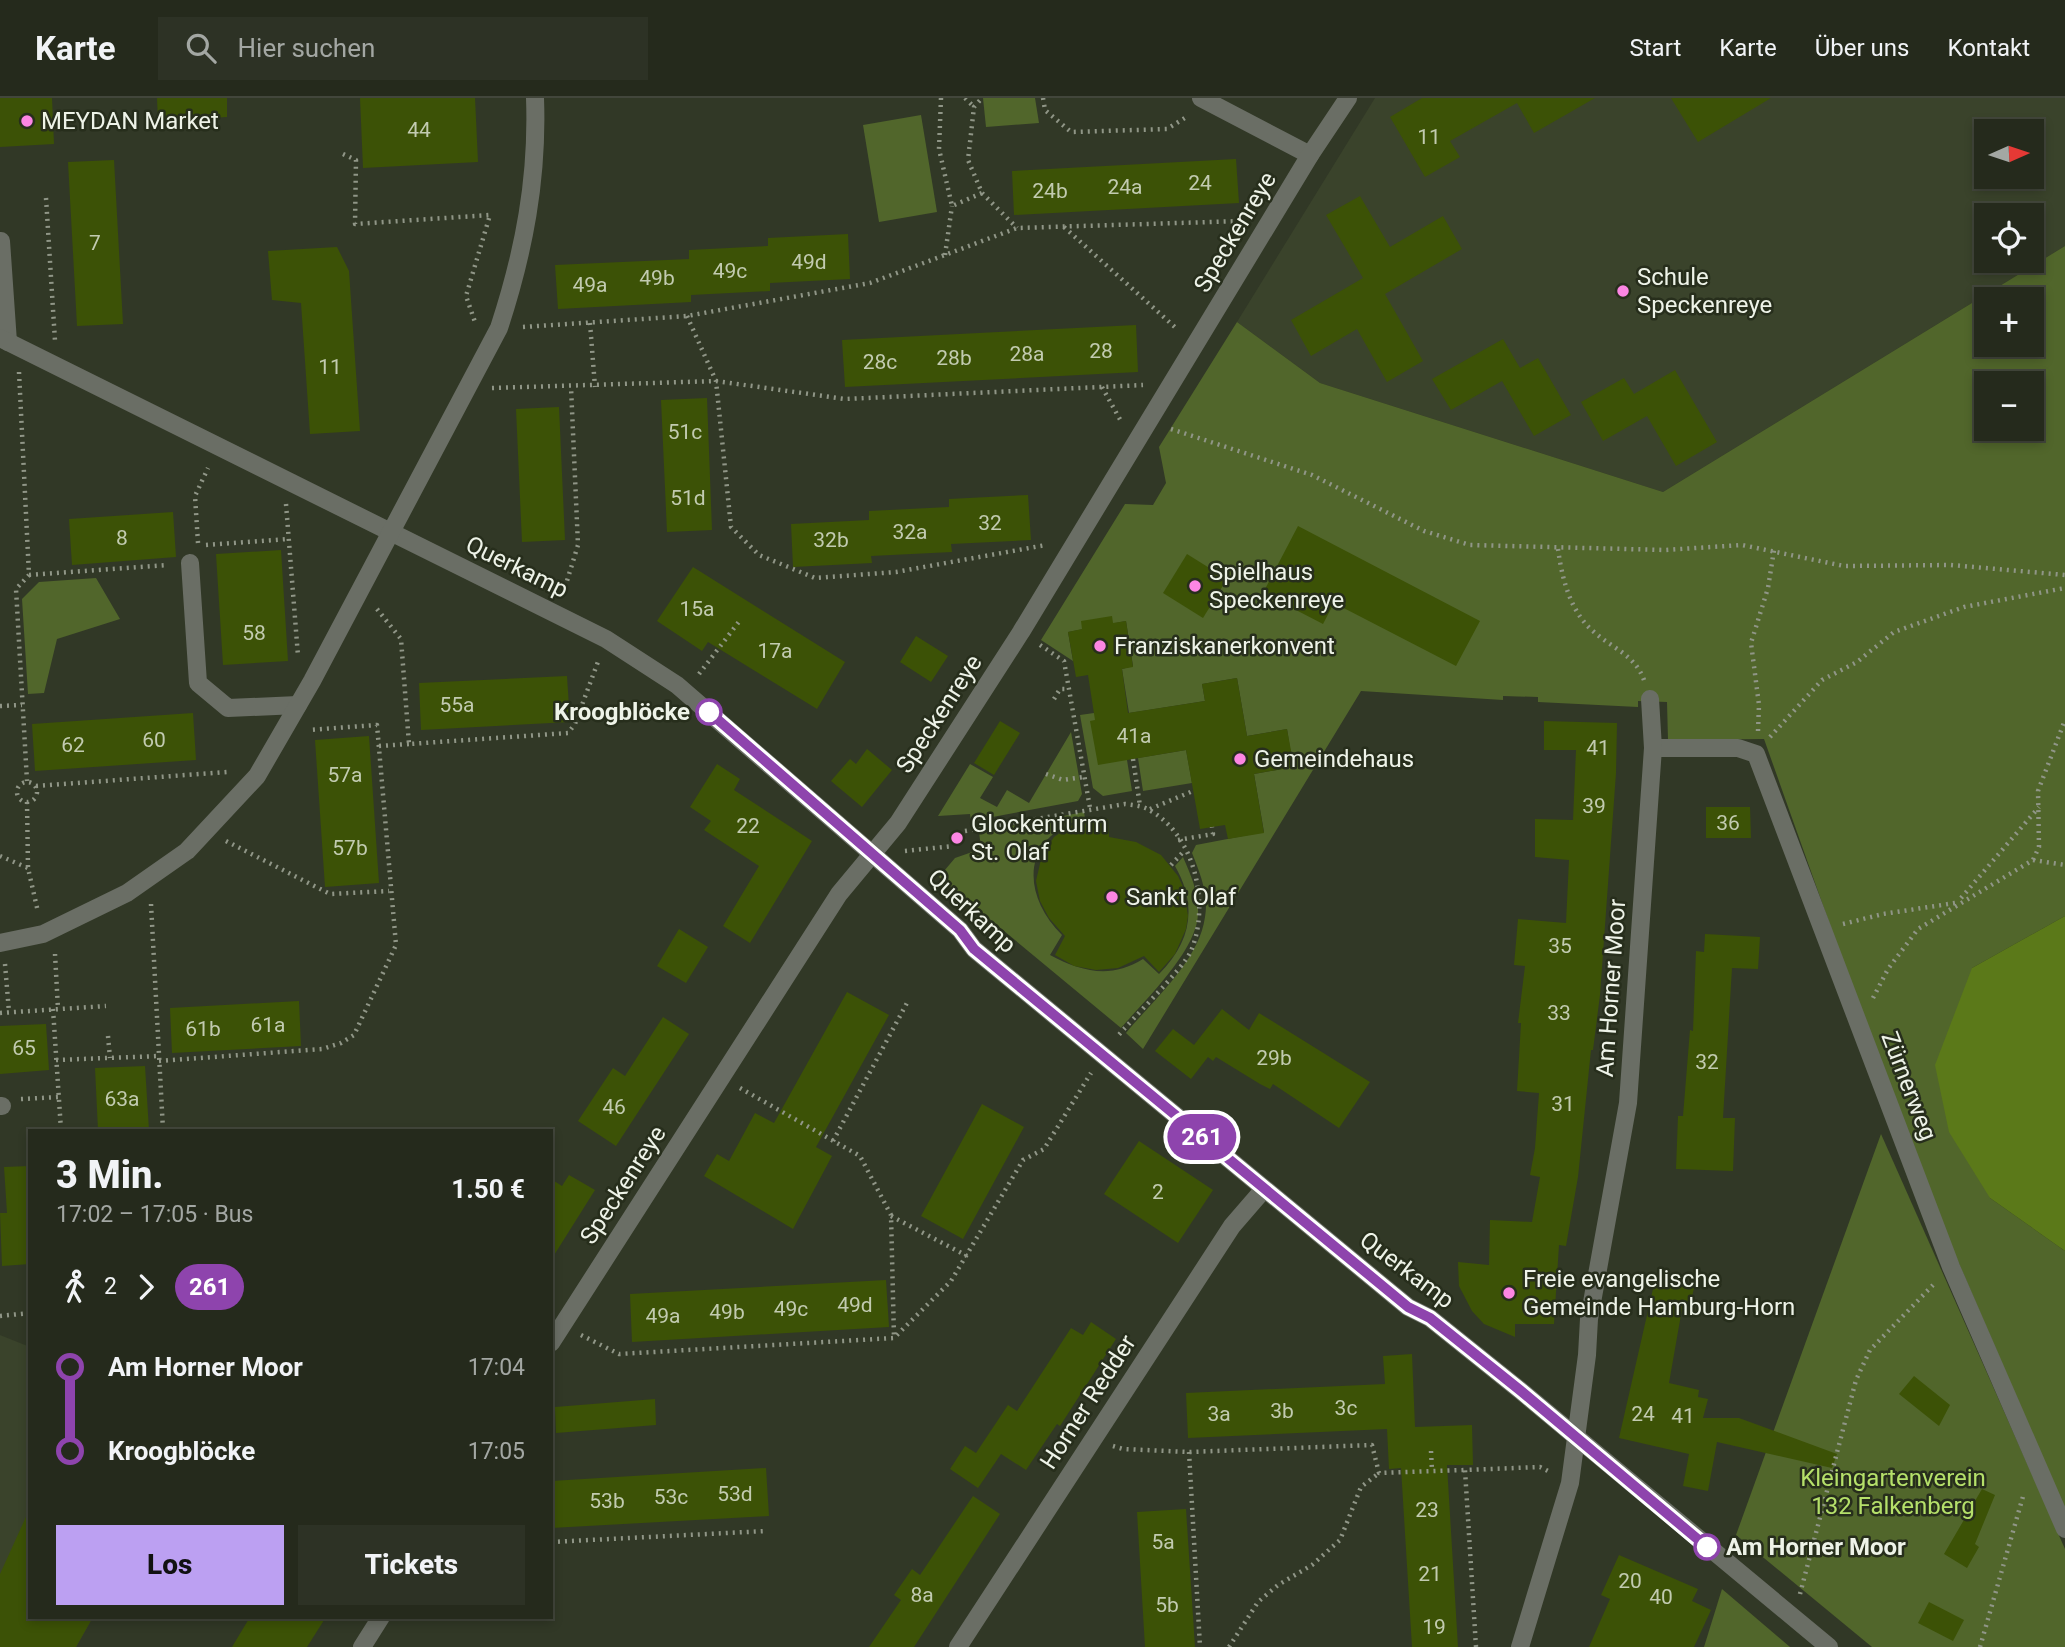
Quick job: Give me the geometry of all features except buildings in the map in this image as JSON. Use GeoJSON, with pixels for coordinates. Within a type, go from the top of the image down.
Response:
{"type":"FeatureCollection","features":[{"type":"Feature","properties":{"kind":"street"},"geometry":{"type":"LineString","coordinates":[[2,942],[48,931],[127,893],[187,851],[261,769],[362,589],[470,388],[499,328],[516,277],[533,194],[537,145],[535,98]]}},
{"type":"Feature","properties":{"kind":"street","name":"Speckenreye"},"geometry":{"type":"LineString","coordinates":[[553,1340],[839,894],[898,823],[1021,632],[1310,155],[1348,98]]}},
{"type":"Feature","properties":{"kind":"street"},"geometry":{"type":"LineString","coordinates":[[1204,101],[1310,155]]}},
{"type":"Feature","properties":{"kind":"street"},"geometry":{"type":"LineString","coordinates":[[1,241],[9,342]]}},
{"type":"Feature","properties":{"kind":"street","name":"Querkamp"},"geometry":{"type":"LineString","coordinates":[[9,342],[606,639],[686,692],[960,930],[974,949],[1408,1307],[1430,1318],[1576,1436],[1829,1647]]}},
{"type":"Feature","properties":{"kind":"street"},"geometry":{"type":"LineString","coordinates":[[190,563],[198,683],[228,708],[298,705]]}},
{"type":"Feature","properties":{"kind":"street","name":"Am Horner Moor"},"geometry":{"type":"LineString","coordinates":[[1520,1647],[1570,1483],[1589,1320],[1628,1103],[1653,748],[1650,699]]}},
{"type":"Feature","properties":{"kind":"street"},"geometry":{"type":"LineString","coordinates":[[1653,748],[1738,748],[1756,754]]}},
{"type":"Feature","properties":{"kind":"street","name":"Zürnerweg"},"geometry":{"type":"LineString","coordinates":[[1756,754],[1951,1267],[2065,1529]]}},
{"type":"Feature","properties":{"kind":"street","name":"Horner Redder"},"geometry":{"type":"LineString","coordinates":[[958,1647],[1233,1226],[1264,1189]]}},
{"type":"Feature","properties":{"kind":"street"},"geometry":{"type":"LineString","coordinates":[[362,1647],[380,1619]]}},
{"type":"Feature","properties":{"kind":"path"},"geometry":{"type":"LineString","coordinates":[[941,98],[939,149],[952,206],[945,255]]}},
{"type":"Feature","properties":{"kind":"path"},"geometry":{"type":"LineString","coordinates":[[965,98],[974,107]]}},
{"type":"Feature","properties":{"kind":"path"},"geometry":{"type":"LineString","coordinates":[[982,98],[974,107],[968,160],[982,193],[1017,228]]}},
{"type":"Feature","properties":{"kind":"path"},"geometry":{"type":"LineString","coordinates":[[1043,98],[1045,110],[1071,132],[1167,129],[1204,101]]}},
{"type":"Feature","properties":{"kind":"path"},"geometry":{"type":"LineString","coordinates":[[343,154],[356,160],[355,223],[489,215],[466,296],[474,325],[499,328],[687,316],[870,283],[1017,228],[1271,220]]}},
{"type":"Feature","properties":{"kind":"path"},"geometry":{"type":"LineString","coordinates":[[952,206],[982,193]]}},
{"type":"Feature","properties":{"kind":"path"},"geometry":{"type":"LineString","coordinates":[[46,198],[57,366]]}},
{"type":"Feature","properties":{"kind":"path"},"geometry":{"type":"LineString","coordinates":[[1063,227],[1195,345]]}},
{"type":"Feature","properties":{"kind":"path"},"geometry":{"type":"LineString","coordinates":[[687,316],[716,381],[731,527],[759,555],[815,578],[896,572],[1079,539]]}},
{"type":"Feature","properties":{"kind":"path"},"geometry":{"type":"LineString","coordinates":[[590,323],[595,387]]}},
{"type":"Feature","properties":{"kind":"path"},"geometry":{"type":"LineString","coordinates":[[9,342],[29,575]]}},
{"type":"Feature","properties":{"kind":"path"},"geometry":{"type":"LineString","coordinates":[[470,388],[595,387],[716,381],[845,399],[1171,383]]}},
{"type":"Feature","properties":{"kind":"path"},"geometry":{"type":"LineString","coordinates":[[556,615],[578,545],[571,387]]}},
{"type":"Feature","properties":{"kind":"path"},"geometry":{"type":"LineString","coordinates":[[1102,387],[1134,443]]}},
{"type":"Feature","properties":{"kind":"path"},"geometry":{"type":"LineString","coordinates":[[1147,422],[1312,475],[1424,531],[1470,545],[1665,550],[1742,545],[1844,566],[1951,565],[2065,575]]}},
{"type":"Feature","properties":{"kind":"path"},"geometry":{"type":"LineString","coordinates":[[27,781],[16,589],[29,575],[199,562],[195,496],[218,446]]}},
{"type":"Feature","properties":{"kind":"path"},"geometry":{"type":"LineString","coordinates":[[284,479],[298,664],[312,681]]}},
{"type":"Feature","properties":{"kind":"path"},"geometry":{"type":"LineString","coordinates":[[198,546],[289,539]]}},
{"type":"Feature","properties":{"kind":"path"},"geometry":{"type":"LineString","coordinates":[[1558,549],[1563,586],[1592,631],[1627,654],[1641,672],[1650,699]]}},
{"type":"Feature","properties":{"kind":"path"},"geometry":{"type":"LineString","coordinates":[[1756,754],[1759,705],[1751,643],[1768,588],[1774,550]]}},
{"type":"Feature","properties":{"kind":"path"},"geometry":{"type":"LineString","coordinates":[[1756,754],[1789,713],[1822,680],[1857,662],[1894,632],[1964,607],[2065,588]]}},
{"type":"Feature","properties":{"kind":"path"},"geometry":{"type":"LineString","coordinates":[[362,589],[401,639],[409,744]]}},
{"type":"Feature","properties":{"kind":"path"},"geometry":{"type":"LineString","coordinates":[[686,692],[741,619]]}},
{"type":"Feature","properties":{"kind":"path"},"geometry":{"type":"LineString","coordinates":[[1021,632],[1064,661],[1090,808]]}},
{"type":"Feature","properties":{"kind":"path"},"geometry":{"type":"LineString","coordinates":[[379,746],[568,733],[575,724],[606,639]]}},
{"type":"Feature","properties":{"kind":"path"},"geometry":{"type":"LineString","coordinates":[[1054,699],[1060,689],[1069,690]]}},
{"type":"Feature","properties":{"kind":"path"},"geometry":{"type":"LineString","coordinates":[[0,706],[22,705]]}},
{"type":"Feature","properties":{"kind":"path"},"geometry":{"type":"LineString","coordinates":[[1859,1023],[1888,969],[1918,929],[1957,903],[2033,860],[2039,847],[2038,791],[2065,720]]}},
{"type":"Feature","properties":{"kind":"path"},"geometry":{"type":"LineString","coordinates":[[56,1060],[159,1058],[322,1049],[354,1035],[396,945],[389,891],[377,725],[283,732]]}},
{"type":"Feature","properties":{"kind":"path"},"geometry":{"type":"LineString","coordinates":[[1133,759],[1139,806]]}},
{"type":"Feature","properties":{"kind":"path"},"geometry":{"type":"LineString","coordinates":[[27,781],[36,786],[261,769]]}},
{"type":"Feature","properties":{"kind":"path"},"geometry":{"type":"LineString","coordinates":[[1046,774],[1063,780],[1084,777]]}},
{"type":"Feature","properties":{"kind":"path"},"geometry":{"type":"LineString","coordinates":[[27,781],[17,790],[21,799],[27,802]]}},
{"type":"Feature","properties":{"kind":"path"},"geometry":{"type":"LineString","coordinates":[[27,802],[35,798],[36,786]]}},
{"type":"Feature","properties":{"kind":"path"},"geometry":{"type":"LineString","coordinates":[[1150,809],[1193,791]]}},
{"type":"Feature","properties":{"kind":"path"},"geometry":{"type":"LineString","coordinates":[[27,802],[28,868],[48,931],[56,1009],[61,1129]]}},
{"type":"Feature","properties":{"kind":"path"},"geometry":{"type":"LineString","coordinates":[[562,1325],[619,1354],[894,1338],[951,1281],[1023,1160],[1044,1149],[1102,1054],[1190,954],[1201,917],[1197,883],[1184,851],[1168,824],[1150,809],[1125,804],[1090,808],[965,831]]}},
{"type":"Feature","properties":{"kind":"path"},"geometry":{"type":"LineString","coordinates":[[1822,929],[1883,914],[1957,903],[2039,807]]}},
{"type":"Feature","properties":{"kind":"path"},"geometry":{"type":"LineString","coordinates":[[1178,840],[1213,834],[1212,827]]}},
{"type":"Feature","properties":{"kind":"path"},"geometry":{"type":"LineString","coordinates":[[206,831],[330,894],[389,891]]}},
{"type":"Feature","properties":{"kind":"path"},"geometry":{"type":"LineString","coordinates":[[873,854],[953,846]]}},
{"type":"Feature","properties":{"kind":"path"},"geometry":{"type":"LineString","coordinates":[[1171,865],[1184,851]]}},
{"type":"Feature","properties":{"kind":"path"},"geometry":{"type":"LineString","coordinates":[[0,856],[28,868]]}},
{"type":"Feature","properties":{"kind":"path"},"geometry":{"type":"LineString","coordinates":[[2033,860],[2065,865]]}},
{"type":"Feature","properties":{"kind":"path"},"geometry":{"type":"LineString","coordinates":[[149,878],[163,1129]]}},
{"type":"Feature","properties":{"kind":"path"},"geometry":{"type":"LineString","coordinates":[[2,942],[9,1012]]}},
{"type":"Feature","properties":{"kind":"path"},"geometry":{"type":"LineString","coordinates":[[833,1141],[908,1001]]}},
{"type":"Feature","properties":{"kind":"path"},"geometry":{"type":"LineString","coordinates":[[0,1013],[106,1006]]}},
{"type":"Feature","properties":{"kind":"path"},"geometry":{"type":"LineString","coordinates":[[108,1036],[110,1058]]}},
{"type":"Feature","properties":{"kind":"path"},"geometry":{"type":"LineString","coordinates":[[721,1078],[860,1156],[891,1216],[894,1338]]}},
{"type":"Feature","properties":{"kind":"path"},"geometry":{"type":"LineString","coordinates":[[1,1106],[8,1101],[59,1097]]}},
{"type":"Feature","properties":{"kind":"path"},"geometry":{"type":"LineString","coordinates":[[891,1216],[967,1255]]}},
{"type":"Feature","properties":{"kind":"path"},"geometry":{"type":"LineString","coordinates":[[1794,1618],[1856,1380],[1870,1350],[1951,1267]]}},
{"type":"Feature","properties":{"kind":"path"},"geometry":{"type":"LineString","coordinates":[[0,1315],[28,1313]]}},
{"type":"Feature","properties":{"kind":"path"},"geometry":{"type":"LineString","coordinates":[[1093,1439],[1123,1449],[1189,1452],[1372,1446],[1379,1473]]}},
{"type":"Feature","properties":{"kind":"path"},"geometry":{"type":"LineString","coordinates":[[1431,1451],[1432,1471]]}},
{"type":"Feature","properties":{"kind":"path"},"geometry":{"type":"LineString","coordinates":[[1189,1452],[1200,1647]]}},
{"type":"Feature","properties":{"kind":"path"},"geometry":{"type":"LineString","coordinates":[[1980,1647],[2034,1456]]}},
{"type":"Feature","properties":{"kind":"path"},"geometry":{"type":"LineString","coordinates":[[1229,1647],[1258,1602],[1278,1585],[1312,1565],[1340,1540],[1361,1487],[1379,1473],[1540,1467],[1570,1483]]}},
{"type":"Feature","properties":{"kind":"path"},"geometry":{"type":"LineString","coordinates":[[1465,1470],[1476,1647]]}},
{"type":"Feature","properties":{"kind":"path"},"geometry":{"type":"LineString","coordinates":[[553,1542],[766,1531]]}},
{"type":"Feature","properties":{"kind":"shaded area","name":"Schule Speckenreye"},"geometry":{"type":"Polygon","coordinates":[[[1375,98],[2065,98],[2065,246],[2044,259],[2044,203],[1974,203],[1974,273],[2021,273],[1998,287],[1974,287],[1974,302],[1663,492],[1320,383],[1237,322],[1375,98]]]}},
{"type":"Feature","properties":{"kind":"shaded area"},"geometry":{"type":"Polygon","coordinates":[[[2065,916],[2065,1251],[1990,1198],[1949,1132],[1935,1065],[1972,968],[2065,916]]]}},
{"type":"Feature","properties":{"kind":"shaded area"},"geometry":{"type":"Polygon","coordinates":[[[0,1335],[28,1346],[28,1619],[92,1619],[76,1647],[0,1647],[0,1335]]]}},
{"type":"Feature","properties":{"kind":"green space"},"geometry":{"type":"Polygon","coordinates":[[[983,98],[1035,98],[1039,123],[986,127],[983,98]]]}},
{"type":"Feature","properties":{"kind":"green space"},"geometry":{"type":"Polygon","coordinates":[[[921,115],[937,212],[879,222],[863,125],[921,115]]]}},
{"type":"Feature","properties":{"kind":"green space"},"geometry":{"type":"Polygon","coordinates":[[[2065,246],[2065,916],[1972,968],[1990,1198],[2065,1251],[2065,1509],[1954,1252],[1891,1097],[1764,739],[1668,740],[1667,702],[1638,701],[1638,707],[1538,702],[1538,697],[1503,696],[1503,700],[1361,691],[1143,1049],[1126,1033],[1173,979],[1194,949],[1201,933],[1206,901],[1201,876],[1192,853],[1196,845],[1264,832],[1254,774],[1293,767],[1287,729],[1247,736],[1237,678],[1202,684],[1205,701],[1129,713],[1122,669],[1133,666],[1126,621],[1068,632],[1073,661],[1041,640],[1125,504],[1153,505],[1166,483],[1159,447],[1237,322],[1320,383],[1663,492],[1974,302],[1974,357],[2044,357],[2044,287],[1998,287],[2021,273],[2044,273],[2044,259],[2065,246]]]}},
{"type":"Feature","properties":{"kind":"green space"},"geometry":{"type":"Polygon","coordinates":[[[96,578],[120,619],[57,639],[44,693],[28,694],[22,599],[39,582],[96,578]]]}},
{"type":"Feature","properties":{"kind":"green space"},"geometry":{"type":"Polygon","coordinates":[[[1094,713],[1127,760],[1132,791],[1103,796],[1093,788],[1080,715],[1094,713]]]}},
{"type":"Feature","properties":{"kind":"green space"},"geometry":{"type":"Polygon","coordinates":[[[1071,732],[1082,794],[1078,801],[971,821],[970,814],[938,816],[970,764],[993,777],[980,798],[997,807],[1007,790],[1029,803],[1071,732]]]}},
{"type":"Feature","properties":{"kind":"green space"},"geometry":{"type":"Polygon","coordinates":[[[1186,750],[1192,783],[1143,791],[1138,758],[1186,750]]]}},
{"type":"Feature","properties":{"kind":"green space"},"geometry":{"type":"Polygon","coordinates":[[[1084,812],[1085,818],[1064,826],[1049,838],[1039,852],[1034,868],[1034,884],[1039,902],[1048,919],[1062,935],[1050,955],[1074,966],[1096,971],[1119,969],[1143,959],[1159,974],[1178,949],[1188,923],[1187,895],[1175,866],[1183,857],[1197,899],[1198,914],[1189,944],[1168,975],[1121,1028],[939,877],[955,858],[975,851],[980,840],[979,832],[1084,812]]]}},
{"type":"Feature","properties":{"kind":"green space","name":"Kleingartenverein 132 Falkenberg"},"geometry":{"type":"Polygon","coordinates":[[[1881,1134],[2065,1549],[2065,1647],[1872,1647],[1736,1535],[1881,1134]]]}},
{"type":"Feature","properties":{"kind":"green space"},"geometry":{"type":"Polygon","coordinates":[[[1722,1589],[1790,1647],[1704,1647],[1722,1589]]]}},
{"type":"Feature","properties":{"kind":"bus line","name":"261"},"geometry":{"type":"LineString","coordinates":[[709,712],[960,930],[974,949],[1408,1307],[1430,1318],[1521,1391],[1707,1547]]}},
{"type":"Feature","properties":{"kind":"place","name":"MEYDAN Market"},"geometry":{"type":"Point","coordinates":[27,121]}},
{"type":"Feature","properties":{"kind":"place","name":"Schule Speckenreye"},"geometry":{"type":"Point","coordinates":[1623,291]}},
{"type":"Feature","properties":{"kind":"place","name":"Spielhaus Speckenreye"},"geometry":{"type":"Point","coordinates":[1195,586]}},
{"type":"Feature","properties":{"kind":"place","name":"Franziskanerkonvent"},"geometry":{"type":"Point","coordinates":[1100,646]}},
{"type":"Feature","properties":{"kind":"place","name":"Kroogblöcke"},"geometry":{"type":"Point","coordinates":[709,712]}},
{"type":"Feature","properties":{"kind":"place","name":"Gemeindehaus"},"geometry":{"type":"Point","coordinates":[1240,759]}},
{"type":"Feature","properties":{"kind":"place","name":"Glockenturm St. Olaf"},"geometry":{"type":"Point","coordinates":[957,838]}},
{"type":"Feature","properties":{"kind":"place","name":"Sankt Olaf"},"geometry":{"type":"Point","coordinates":[1112,897]}},
{"type":"Feature","properties":{"kind":"place","name":"Freie evangelische Gemeinde Hamburg-Horn"},"geometry":{"type":"Point","coordinates":[1509,1293]}},
{"type":"Feature","properties":{"kind":"place","name":"Am Horner Moor"},"geometry":{"type":"Point","coordinates":[1707,1547]}}]}
